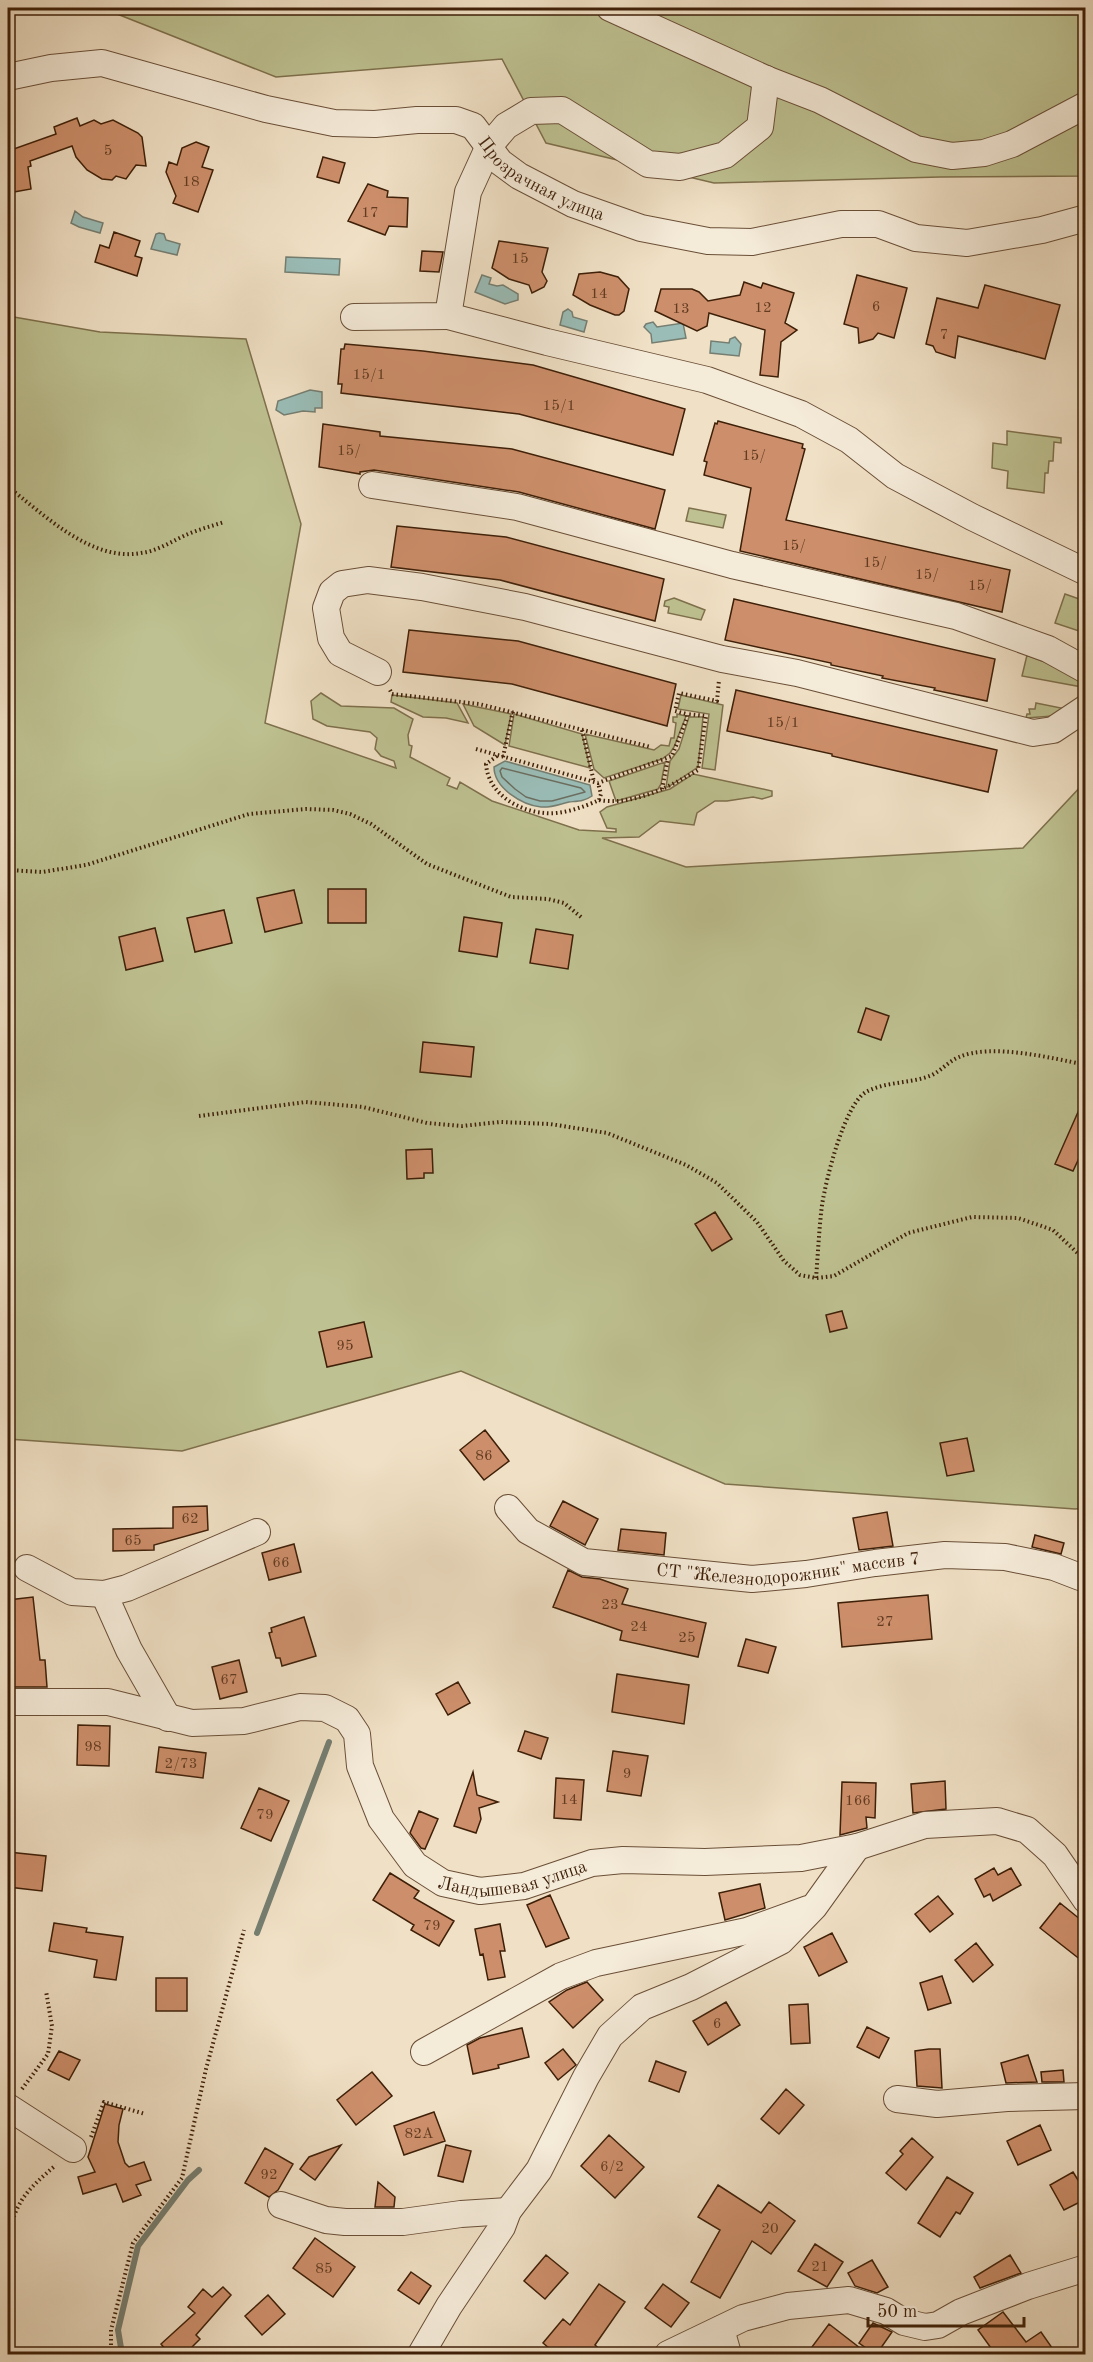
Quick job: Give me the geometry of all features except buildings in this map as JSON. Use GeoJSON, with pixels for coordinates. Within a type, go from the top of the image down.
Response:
{"type":"FeatureCollection","features":[{"type":"Feature","properties":{"kind":"street"},"geometry":{"type":"LineString","coordinates":[[610,8],[766,79],[820,100],[916,149],[951,156],[984,153],[1012,144],[1086,105]]}},
{"type":"Feature","properties":{"kind":"street","name":"Прозрачная улица"},"geometry":{"type":"LineString","coordinates":[[8,77],[51,68],[102,63],[255,106],[334,123],[375,124],[417,120],[456,120],[473,126],[500,162],[519,176],[573,204],[641,228],[708,241],[752,242],[841,224],[878,224],[916,238],[967,243],[1042,230],[1086,218]]}},
{"type":"Feature","properties":{"kind":"street"},"geometry":{"type":"LineString","coordinates":[[448,316],[468,192],[489,146],[506,126],[531,111],[562,110],[648,164],[680,167],[725,155],[760,127],[766,79]]}},
{"type":"Feature","properties":{"kind":"street"},"geometry":{"type":"LineString","coordinates":[[354,317],[448,316],[707,380],[801,414],[849,440],[894,476],[1086,572]]}},
{"type":"Feature","properties":{"kind":"street"},"geometry":{"type":"LineString","coordinates":[[372,485],[517,507],[732,565],[956,616],[1048,649],[1086,670]]}},
{"type":"Feature","properties":{"kind":"street"},"geometry":{"type":"LineString","coordinates":[[378,672],[340,653],[331,638],[326,608],[332,592],[342,585],[368,580],[422,587],[525,607],[722,659],[797,673],[1033,733],[1053,730],[1086,708]]}},
{"type":"Feature","properties":{"kind":"street","name":"СТ \"Железнодорожник\" массив 7"},"geometry":{"type":"LineString","coordinates":[[508,1508],[528,1531],[584,1562],[752,1579],[945,1555],[1005,1557],[1054,1567],[1086,1577]]}},
{"type":"Feature","properties":{"kind":"street"},"geometry":{"type":"LineString","coordinates":[[27,1568],[72,1592],[104,1594],[128,1588],[257,1532]]}},
{"type":"Feature","properties":{"kind":"street"},"geometry":{"type":"LineString","coordinates":[[104,1594],[129,1650],[168,1718]]}},
{"type":"Feature","properties":{"kind":"street","name":"Ландышевая улица"},"geometry":{"type":"LineString","coordinates":[[8,1702],[108,1702],[192,1723],[244,1721],[300,1707],[325,1708],[347,1719],[357,1734],[360,1766],[381,1819],[415,1865],[443,1883],[480,1891],[524,1886],[592,1863],[622,1860],[705,1862],[801,1858],[856,1848],[925,1825],[997,1821],[1027,1830],[1055,1855],[1086,1900]]}},
{"type":"Feature","properties":{"kind":"street"},"geometry":{"type":"LineString","coordinates":[[422,2355],[449,2306],[502,2227],[508,2211],[539,2170],[586,2077],[610,2036],[642,2007],[691,1987],[781,1941],[814,1907],[856,1848]]}},
{"type":"Feature","properties":{"kind":"street"},"geometry":{"type":"LineString","coordinates":[[424,2052],[561,1976],[596,1963],[747,1931],[814,1907]]}},
{"type":"Feature","properties":{"kind":"street"},"geometry":{"type":"LineString","coordinates":[[897,2098],[937,2104],[1007,2098],[1086,2096]]}},
{"type":"Feature","properties":{"kind":"street"},"geometry":{"type":"LineString","coordinates":[[8,2107],[73,2150]]}},
{"type":"Feature","properties":{"kind":"street"},"geometry":{"type":"LineString","coordinates":[[281,2205],[326,2220],[345,2222],[403,2222],[461,2214],[508,2211]]}},
{"type":"Feature","properties":{"kind":"street"},"geometry":{"type":"LineString","coordinates":[[668,2355],[743,2318],[788,2306],[849,2300],[886,2311],[904,2322],[925,2327],[938,2325],[961,2312],[1028,2286],[1086,2268]]}},
{"type":"Feature","properties":{"kind":"street"},"geometry":{"type":"LineString","coordinates":[[721,2329],[728,2355]]}},
{"type":"Feature","properties":{"kind":"path"},"geometry":{"type":"LineString","coordinates":[[8,487],[69,533],[98,548],[122,555],[143,553],[191,532],[224,522]]}},
{"type":"Feature","properties":{"kind":"path"},"geometry":{"type":"LineString","coordinates":[[497,755],[486,764],[487,777],[496,791],[527,810],[546,814],[599,800],[615,803],[669,788],[698,770],[706,716],[675,711],[679,693],[717,701],[722,659]]}},
{"type":"Feature","properties":{"kind":"path"},"geometry":{"type":"LineString","coordinates":[[378,672],[392,694],[451,700],[513,711],[651,747]]}},
{"type":"Feature","properties":{"kind":"path"},"geometry":{"type":"LineString","coordinates":[[503,757],[513,711]]}},
{"type":"Feature","properties":{"kind":"path"},"geometry":{"type":"LineString","coordinates":[[662,789],[668,759],[676,750],[687,714]]}},
{"type":"Feature","properties":{"kind":"path"},"geometry":{"type":"LineString","coordinates":[[582,730],[601,794],[599,800]]}},
{"type":"Feature","properties":{"kind":"path"},"geometry":{"type":"LineString","coordinates":[[476,749],[596,782],[668,759]]}},
{"type":"Feature","properties":{"kind":"path"},"geometry":{"type":"LineString","coordinates":[[8,870],[42,872],[86,865],[249,814],[306,809],[333,810],[350,814],[371,824],[406,850],[437,868],[511,897],[548,899],[564,903],[581,917]]}},
{"type":"Feature","properties":{"kind":"path"},"geometry":{"type":"LineString","coordinates":[[816,1278],[823,1204],[839,1138],[854,1103],[864,1093],[878,1087],[932,1075],[960,1056],[989,1051],[1034,1055],[1086,1065]]}},
{"type":"Feature","properties":{"kind":"path"},"geometry":{"type":"LineString","coordinates":[[199,1116],[306,1101],[363,1107],[427,1123],[462,1126],[500,1122],[550,1124],[607,1133],[686,1165],[717,1184],[757,1222],[784,1261],[800,1275],[816,1278],[834,1276],[908,1233],[972,1217],[1018,1218],[1053,1230],[1086,1261]]}},
{"type":"Feature","properties":{"kind":"path"},"geometry":{"type":"LineString","coordinates":[[111,2355],[111,2330],[133,2243],[182,2178],[206,2069],[244,1930]]}},
{"type":"Feature","properties":{"kind":"path"},"geometry":{"type":"LineString","coordinates":[[8,2107],[48,2054],[52,2026],[46,1991]]}},
{"type":"Feature","properties":{"kind":"path"},"geometry":{"type":"LineString","coordinates":[[8,2243],[11,2220],[26,2191],[73,2150],[88,2148],[104,2102],[145,2114]]}},
{"type":"Feature","properties":{"kind":"green space"},"geometry":{"type":"Polygon","coordinates":[[[102,8],[1085,8],[1085,176],[714,183],[546,143],[502,59],[276,77],[102,8]]]}},
{"type":"Feature","properties":{"kind":"green space"},"geometry":{"type":"Polygon","coordinates":[[[8,316],[100,332],[246,339],[301,524],[265,723],[396,768],[394,761],[381,756],[375,749],[377,738],[370,732],[327,726],[313,719],[311,701],[321,693],[341,706],[394,708],[413,719],[408,735],[409,745],[412,746],[410,757],[450,778],[447,785],[457,789],[460,782],[492,801],[579,830],[616,832],[616,829],[607,828],[600,812],[607,807],[670,789],[693,774],[772,791],[772,796],[762,799],[753,797],[715,801],[697,813],[694,825],[660,821],[639,837],[602,838],[686,867],[1023,848],[1085,782],[1085,1508],[725,1484],[461,1371],[182,1451],[8,1439],[8,316]]]}},
{"type":"Feature","properties":{"kind":"green space"},"geometry":{"type":"Polygon","coordinates":[[[1007,431],[1061,438],[1061,443],[1054,442],[1053,461],[1049,461],[1048,473],[1045,473],[1044,493],[1007,488],[1008,471],[992,468],[993,443],[1007,445],[1007,431]]]}},
{"type":"Feature","properties":{"kind":"green space"},"geometry":{"type":"Polygon","coordinates":[[[689,508],[726,515],[723,528],[686,521],[689,508]]]}},
{"type":"Feature","properties":{"kind":"green space"},"geometry":{"type":"Polygon","coordinates":[[[1065,594],[1085,601],[1085,633],[1055,623],[1065,594]]]}},
{"type":"Feature","properties":{"kind":"green space"},"geometry":{"type":"Polygon","coordinates":[[[674,598],[705,610],[701,620],[668,613],[669,607],[664,606],[665,601],[674,598]]]}},
{"type":"Feature","properties":{"kind":"green space"},"geometry":{"type":"Polygon","coordinates":[[[1027,655],[1082,677],[1082,687],[1022,676],[1027,655]]]}},
{"type":"Feature","properties":{"kind":"green space"},"geometry":{"type":"Polygon","coordinates":[[[392,695],[457,703],[468,723],[446,718],[423,717],[391,702],[392,695]]]}},
{"type":"Feature","properties":{"kind":"green space"},"geometry":{"type":"Polygon","coordinates":[[[681,695],[723,705],[715,770],[702,768],[709,714],[678,709],[681,695]]]}},
{"type":"Feature","properties":{"kind":"green space"},"geometry":{"type":"Polygon","coordinates":[[[1036,703],[1066,709],[1053,716],[1026,718],[1027,714],[1030,714],[1029,709],[1035,709],[1036,703]]]}},
{"type":"Feature","properties":{"kind":"green space"},"geometry":{"type":"Polygon","coordinates":[[[463,704],[511,714],[505,745],[474,726],[463,704]]]}},
{"type":"Feature","properties":{"kind":"green space"},"geometry":{"type":"Polygon","coordinates":[[[514,714],[582,734],[590,768],[509,746],[514,714]]]}},
{"type":"Feature","properties":{"kind":"green space"},"geometry":{"type":"Polygon","coordinates":[[[677,714],[686,716],[674,747],[662,759],[604,778],[594,769],[585,734],[654,750],[661,745],[669,746],[671,738],[674,738],[676,723],[673,722],[673,717],[677,717],[677,714]]]}},
{"type":"Feature","properties":{"kind":"green space"},"geometry":{"type":"Polygon","coordinates":[[[689,717],[703,717],[698,767],[666,787],[670,761],[679,749],[689,717]]]}},
{"type":"Feature","properties":{"kind":"green space"},"geometry":{"type":"Polygon","coordinates":[[[665,762],[658,789],[616,801],[609,781],[665,762]]]}},
{"type":"Feature","properties":{"kind":"water"},"geometry":{"type":"Polygon","coordinates":[[[75,211],[83,217],[103,223],[100,233],[71,223],[75,211]]]}},
{"type":"Feature","properties":{"kind":"water"},"geometry":{"type":"Polygon","coordinates":[[[156,234],[164,234],[166,240],[180,244],[177,255],[151,249],[156,234]]]}},
{"type":"Feature","properties":{"kind":"water"},"geometry":{"type":"Polygon","coordinates":[[[286,257],[340,259],[339,275],[285,272],[286,257]]]}},
{"type":"Feature","properties":{"kind":"water"},"geometry":{"type":"Polygon","coordinates":[[[482,275],[491,278],[489,284],[503,285],[518,294],[518,300],[505,304],[475,292],[482,275]]]}},
{"type":"Feature","properties":{"kind":"water"},"geometry":{"type":"Polygon","coordinates":[[[568,309],[572,312],[573,317],[587,321],[584,332],[560,325],[563,312],[568,309]]]}},
{"type":"Feature","properties":{"kind":"water"},"geometry":{"type":"Polygon","coordinates":[[[653,322],[657,327],[683,323],[686,338],[652,343],[651,334],[644,327],[653,322]]]}},
{"type":"Feature","properties":{"kind":"water"},"geometry":{"type":"Polygon","coordinates":[[[735,337],[741,344],[739,356],[710,353],[711,341],[729,343],[730,339],[735,337]]]}},
{"type":"Feature","properties":{"kind":"water"},"geometry":{"type":"Polygon","coordinates":[[[310,390],[322,392],[322,408],[315,408],[315,412],[303,411],[284,415],[276,410],[278,401],[310,390]]]}},
{"type":"Feature","properties":{"kind":"water"},"geometry":{"type":"Polygon","coordinates":[[[505,761],[590,785],[592,796],[584,800],[548,807],[526,803],[510,794],[495,775],[494,767],[505,761]]]}},
{"type":"Feature","properties":{"kind":"waterway"},"geometry":{"type":"LineString","coordinates":[[257,1933],[329,1742]]}},
{"type":"Feature","properties":{"kind":"waterway"},"geometry":{"type":"LineString","coordinates":[[122,2354],[118,2330],[138,2246],[188,2180],[199,2170]]}}]}
